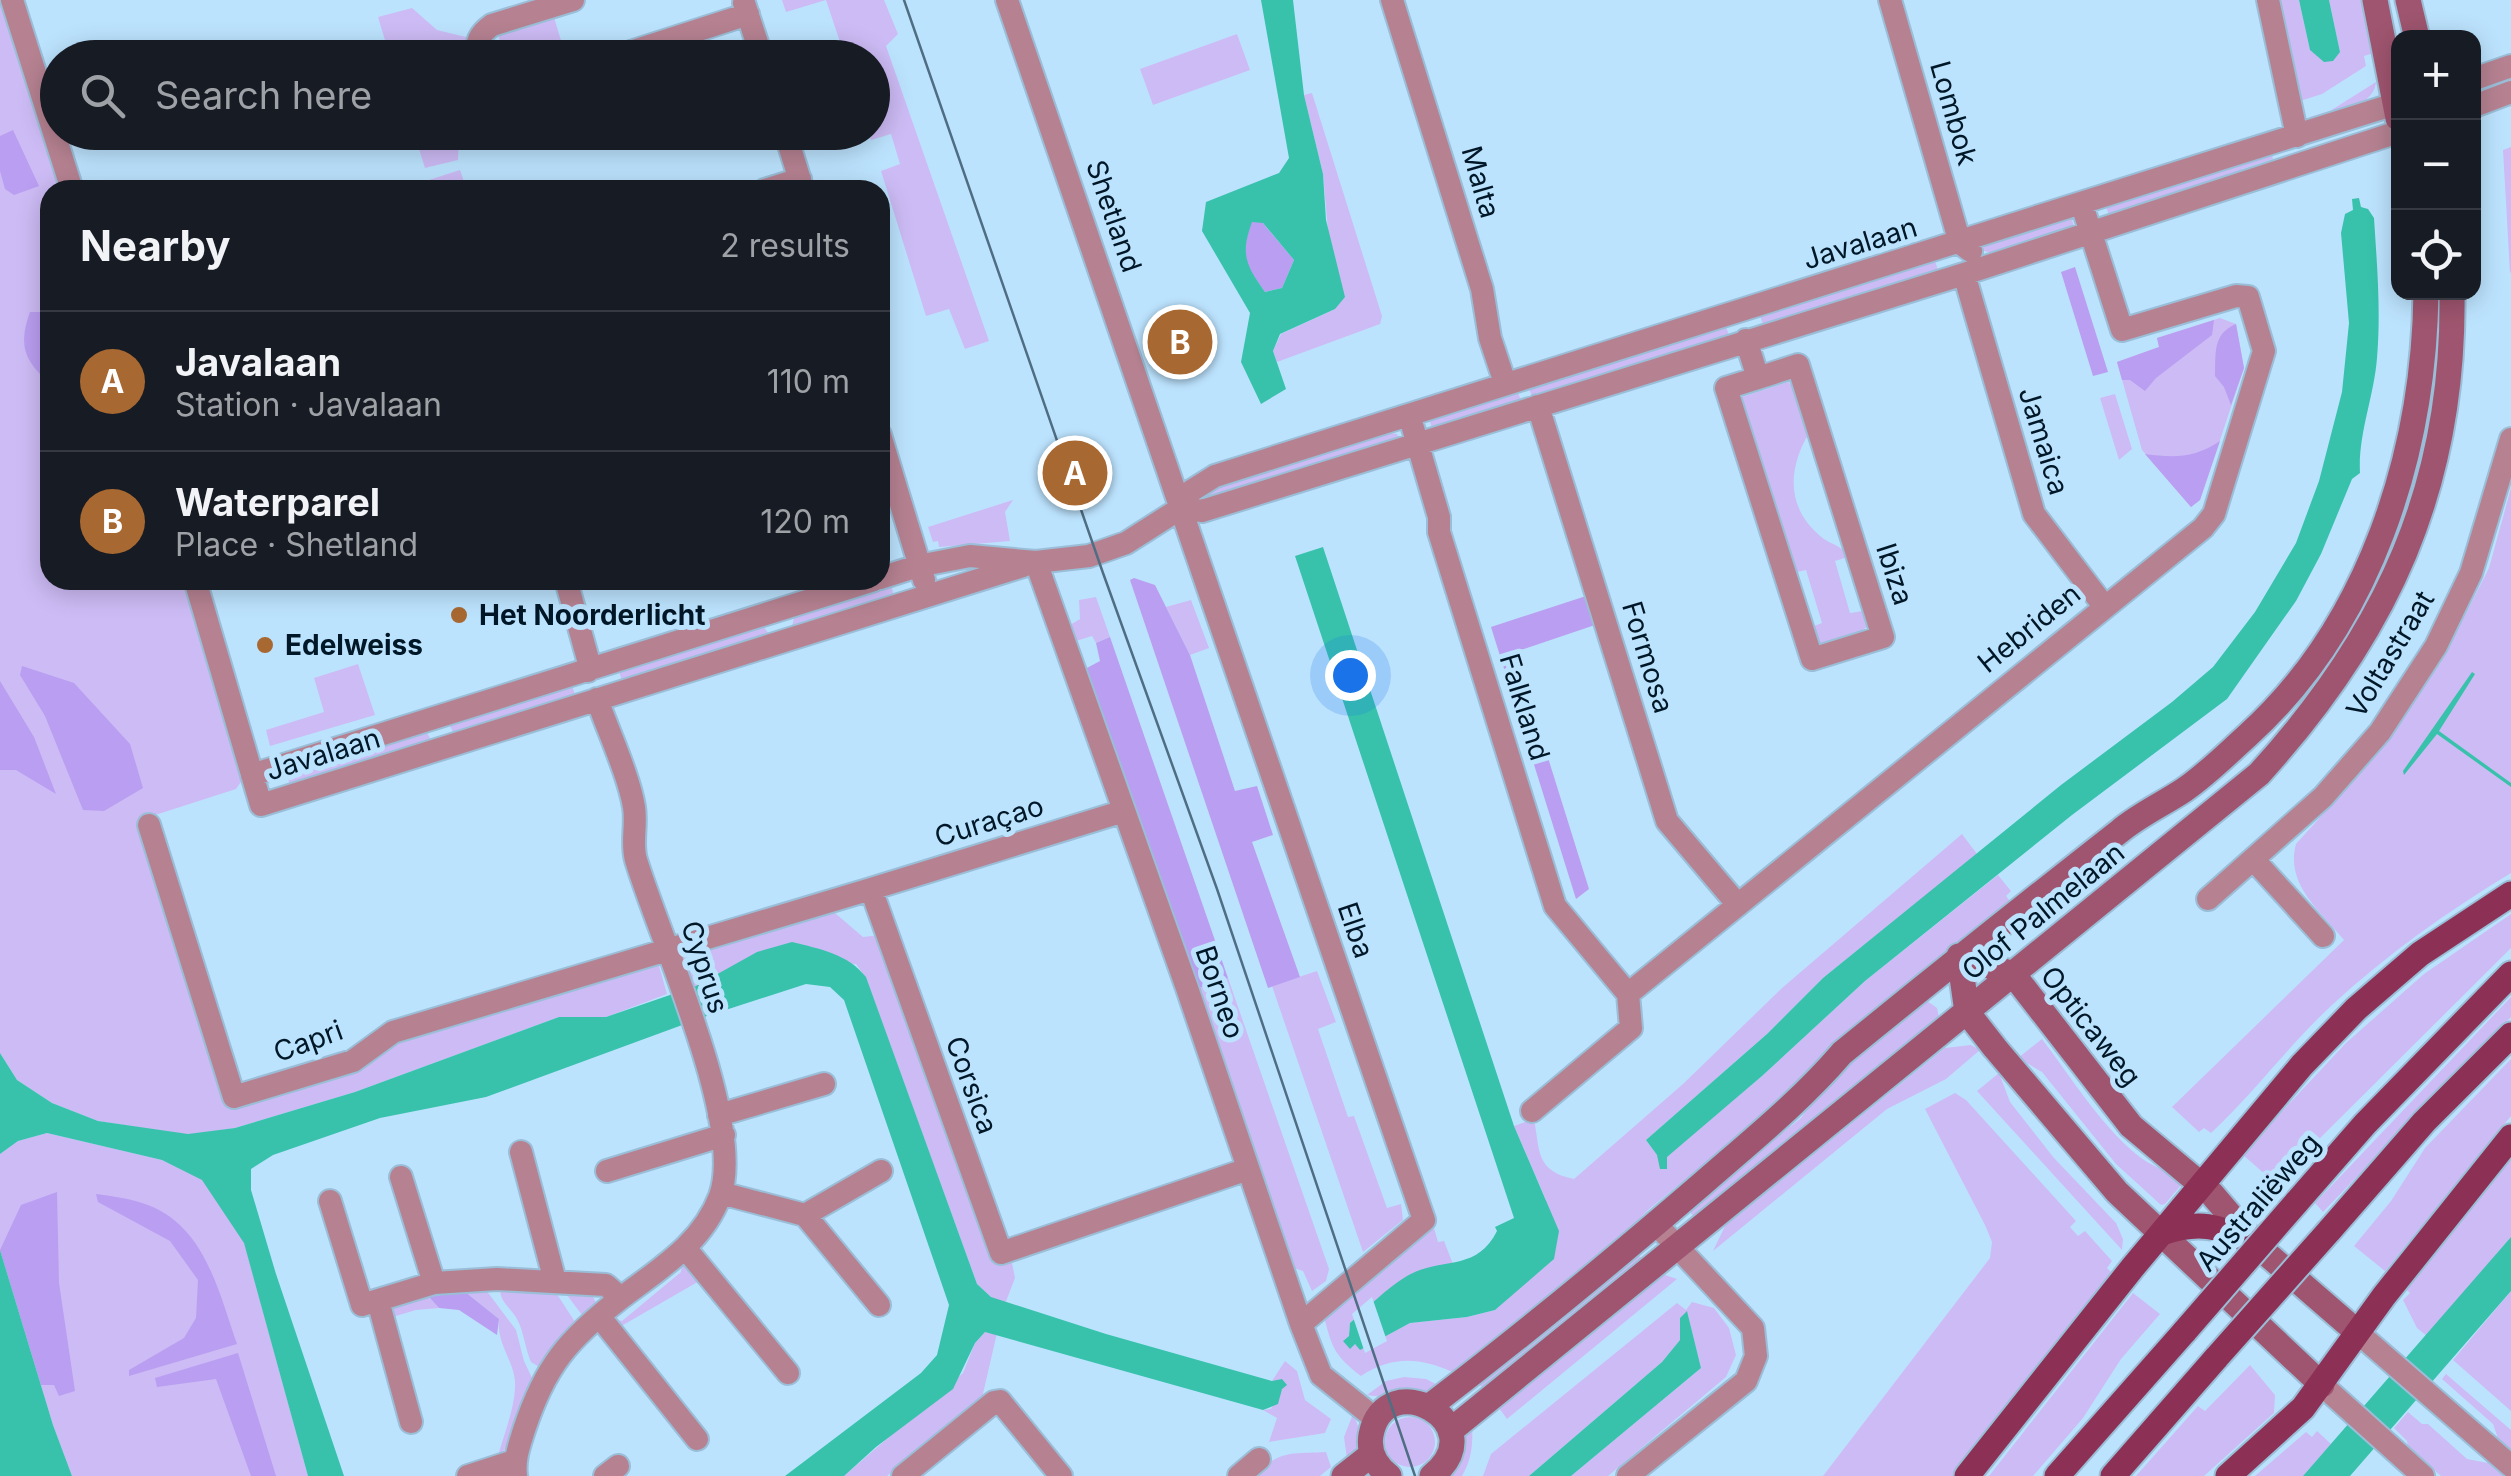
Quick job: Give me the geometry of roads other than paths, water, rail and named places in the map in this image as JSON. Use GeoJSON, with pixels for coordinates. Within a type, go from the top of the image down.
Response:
{"type":"FeatureCollection","features":[{"type":"Feature","properties":{"kind":"main road"},"geometry":{"type":"LineString","coordinates":[[1967,1476],[2302,1065],[2356,1009],[2420,954],[2511,894]]}},
{"type":"Feature","properties":{"kind":"main road","name":"Australiëweg"},"geometry":{"type":"LineString","coordinates":[[2058,1476],[2403,1084],[2511,974]]}},
{"type":"Feature","properties":{"kind":"main road"},"geometry":{"type":"LineString","coordinates":[[2114,1476],[2424,1122],[2511,1035]]}},
{"type":"Feature","properties":{"kind":"main road"},"geometry":{"type":"LineString","coordinates":[[2228,1476],[2303,1408],[2356,1332],[2511,1137]]}},
{"type":"Feature","properties":{"kind":"main road"},"geometry":{"type":"LineString","coordinates":[[2162,1233],[2188,1224],[2216,1226],[2252,1242]]}},
{"type":"Feature","properties":{"kind":"street"},"geometry":{"type":"LineString","coordinates":[[12,0],[40,89]]}},
{"type":"Feature","properties":{"kind":"street"},"geometry":{"type":"LineString","coordinates":[[478,40],[492,26],[573,0]]}},
{"type":"Feature","properties":{"kind":"street","name":"Shetland"},"geometry":{"type":"LineString","coordinates":[[1008,0],[1180,508]]}},
{"type":"Feature","properties":{"kind":"street","name":"Malta"},"geometry":{"type":"LineString","coordinates":[[1392,0],[1482,289],[1490,338],[1505,384]]}},
{"type":"Feature","properties":{"kind":"street","name":"Lombok"},"geometry":{"type":"LineString","coordinates":[[1890,0],[1960,243]]}},
{"type":"Feature","properties":{"kind":"street"},"geometry":{"type":"LineString","coordinates":[[2268,0],[2297,136]]}},
{"type":"Feature","properties":{"kind":"street"},"geometry":{"type":"LineString","coordinates":[[2375,0],[2391,75]]}},
{"type":"Feature","properties":{"kind":"street"},"geometry":{"type":"LineString","coordinates":[[2408,0],[2415,30]]}},
{"type":"Feature","properties":{"kind":"street"},"geometry":{"type":"LineString","coordinates":[[659,40],[746,7],[756,40]]}},
{"type":"Feature","properties":{"kind":"street"},"geometry":{"type":"LineString","coordinates":[[2481,77],[2511,66]]}},
{"type":"Feature","properties":{"kind":"street"},"geometry":{"type":"LineString","coordinates":[[2481,103],[2511,92]]}},
{"type":"Feature","properties":{"kind":"street","name":"Javalaan"},"geometry":{"type":"LineString","coordinates":[[890,575],[970,556],[1036,562],[1071,560],[1126,543],[1180,508],[1191,491],[1215,476],[2297,136],[2391,110]]}},
{"type":"Feature","properties":{"kind":"street","name":"Javalaan"},"geometry":{"type":"LineString","coordinates":[[1180,508],[1202,511],[1964,274],[2391,134]]}},
{"type":"Feature","properties":{"kind":"street"},"geometry":{"type":"LineString","coordinates":[[59,150],[69,180]]}},
{"type":"Feature","properties":{"kind":"street"},"geometry":{"type":"LineString","coordinates":[[791,150],[801,180]]}},
{"type":"Feature","properties":{"kind":"street","name":"Hebriden"},"geometry":{"type":"LineString","coordinates":[[1628,994],[2203,528],[2214,514],[2264,351],[2248,296],[2236,296],[2122,330],[2082,204]]}},
{"type":"Feature","properties":{"kind":"street"},"geometry":{"type":"LineString","coordinates":[[1960,243],[1992,264]]}},
{"type":"Feature","properties":{"kind":"street","name":"Jamaica"},"geometry":{"type":"LineString","coordinates":[[1964,274],[2034,514],[2104,606]]}},
{"type":"Feature","properties":{"kind":"street","name":"Olof Palmelaan"},"geometry":{"type":"LineString","coordinates":[[1430,1406],[1656,1224],[1769,1126],[1842,1053],[1960,956],[2125,826],[2187,788],[2250,733],[2307,668],[2374,556],[2410,444],[2425,352],[2426,300]]}},
{"type":"Feature","properties":{"kind":"street","name":"Olof Palmelaan"},"geometry":{"type":"LineString","coordinates":[[1450,1431],[2259,774],[2304,724],[2346,667],[2401,567],[2424,508],[2453,352],[2452,300]]}},
{"type":"Feature","properties":{"kind":"street"},"geometry":{"type":"LineString","coordinates":[[1746,340],[1758,378]]}},
{"type":"Feature","properties":{"kind":"street","name":"Ibiza"},"geometry":{"type":"LineString","coordinates":[[1798,365],[1883,636],[1812,659],[1726,388],[1758,378],[1798,365]]}},
{"type":"Feature","properties":{"kind":"street","name":"Formosa"},"geometry":{"type":"LineString","coordinates":[[1538,406],[1668,820],[1738,905]]}},
{"type":"Feature","properties":{"kind":"street","name":"Falkland"},"geometry":{"type":"LineString","coordinates":[[1410,414],[1439,517],[1439,532],[1554,906],[1628,994]]}},
{"type":"Feature","properties":{"kind":"street","name":"Voltastraat"},"geometry":{"type":"LineString","coordinates":[[2208,899],[2323,797],[2380,732],[2436,646],[2472,573],[2511,439]]}},
{"type":"Feature","properties":{"kind":"street"},"geometry":{"type":"LineString","coordinates":[[890,469],[930,595]]}},
{"type":"Feature","properties":{"kind":"street","name":"Elba"},"geometry":{"type":"LineString","coordinates":[[1180,508],[1424,1220],[1301,1324]]}},
{"type":"Feature","properties":{"kind":"street","name":"Javalaan"},"geometry":{"type":"LineString","coordinates":[[842,590],[252,775],[260,804],[1036,562]]}},
{"type":"Feature","properties":{"kind":"street","name":"Borneo"},"geometry":{"type":"LineString","coordinates":[[1036,562],[1301,1324],[1322,1375],[1377,1420]]}},
{"type":"Feature","properties":{"kind":"street"},"geometry":{"type":"LineString","coordinates":[[198,590],[252,775]]}},
{"type":"Feature","properties":{"kind":"street"},"geometry":{"type":"LineString","coordinates":[[569,590],[588,671]]}},
{"type":"Feature","properties":{"kind":"street"},"geometry":{"type":"LineString","coordinates":[[772,612],[781,642]]}},
{"type":"Feature","properties":{"kind":"street","name":"Cyprus"},"geometry":{"type":"LineString","coordinates":[[468,1476],[515,1469],[534,1401],[550,1366],[599,1316],[686,1249],[706,1225],[721,1193],[721,1125],[672,958],[635,856],[634,806],[596,699]]}},
{"type":"Feature","properties":{"kind":"street"},"geometry":{"type":"LineString","coordinates":[[436,720],[444,747]]}},
{"type":"Feature","properties":{"kind":"street","name":"Curaçao"},"geometry":{"type":"LineString","coordinates":[[871,888],[1124,811]]}},
{"type":"Feature","properties":{"kind":"street","name":"Capri"},"geometry":{"type":"LineString","coordinates":[[150,825],[234,1097],[353,1061],[393,1032],[672,958]]}},
{"type":"Feature","properties":{"kind":"street"},"geometry":{"type":"LineString","coordinates":[[2253,860],[2323,936]]}},
{"type":"Feature","properties":{"kind":"street"},"geometry":{"type":"LineString","coordinates":[[672,958],[871,888]]}},
{"type":"Feature","properties":{"kind":"street","name":"Corsica"},"geometry":{"type":"LineString","coordinates":[[871,888],[1000,1254],[1248,1169]]}},
{"type":"Feature","properties":{"kind":"street"},"geometry":{"type":"LineString","coordinates":[[1960,956],[1967,1012],[2117,1192],[2423,1476]]}},
{"type":"Feature","properties":{"kind":"street","name":"Opticaweg"},"geometry":{"type":"LineString","coordinates":[[1960,956],[2013,974],[2132,1126],[2203,1184],[2252,1242],[2511,1466]]}},
{"type":"Feature","properties":{"kind":"street"},"geometry":{"type":"LineString","coordinates":[[1532,1111],[1631,1028],[1628,994]]}},
{"type":"Feature","properties":{"kind":"street"},"geometry":{"type":"LineString","coordinates":[[607,1172],[824,1084]]}},
{"type":"Feature","properties":{"kind":"street"},"geometry":{"type":"LineString","coordinates":[[521,1152],[555,1281]]}},
{"type":"Feature","properties":{"kind":"street"},"geometry":{"type":"LineString","coordinates":[[805,1215],[881,1170]]}},
{"type":"Feature","properties":{"kind":"street"},"geometry":{"type":"LineString","coordinates":[[401,1177],[434,1283]]}},
{"type":"Feature","properties":{"kind":"street"},"geometry":{"type":"LineString","coordinates":[[721,1193],[805,1215],[878,1305]]}},
{"type":"Feature","properties":{"kind":"street"},"geometry":{"type":"LineString","coordinates":[[330,1200],[362,1305],[434,1283],[555,1281],[606,1285],[621,1298]]}},
{"type":"Feature","properties":{"kind":"street"},"geometry":{"type":"LineString","coordinates":[[1628,1476],[1746,1382],[1756,1356],[1753,1328],[1656,1224]]}},
{"type":"Feature","properties":{"kind":"street"},"geometry":{"type":"LineString","coordinates":[[686,1249],[788,1373]]}},
{"type":"Feature","properties":{"kind":"street"},"geometry":{"type":"LineString","coordinates":[[378,1302],[411,1422]]}},
{"type":"Feature","properties":{"kind":"street"},"geometry":{"type":"LineString","coordinates":[[599,1316],[698,1439]]}},
{"type":"Feature","properties":{"kind":"street"},"geometry":{"type":"LineString","coordinates":[[1389,1476],[1372,1454],[1371,1436],[1377,1420],[1410,1401],[1430,1406],[1442,1416],[1450,1431],[1450,1452],[1432,1476]]}},
{"type":"Feature","properties":{"kind":"street"},"geometry":{"type":"LineString","coordinates":[[902,1476],[994,1402],[1000,1402],[1061,1476]]}},
{"type":"Feature","properties":{"kind":"street"},"geometry":{"type":"LineString","coordinates":[[1344,1476],[1372,1454]]}},
{"type":"Feature","properties":{"kind":"street"},"geometry":{"type":"LineString","coordinates":[[1238,1476],[1258,1459]]}},
{"type":"Feature","properties":{"kind":"tram line"},"geometry":{"type":"LineString","coordinates":[[904,0],[1217,889],[1415,1476]]}},
{"type":"Feature","properties":{"kind":"place","name":"Waterparel"},"geometry":{"type":"Point","coordinates":[1180,342]}},
{"type":"Feature","properties":{"kind":"place","name":"Javalaan"},"geometry":{"type":"Point","coordinates":[1075,473]}},
{"type":"Feature","properties":{"kind":"place","name":"Het Noorderlicht"},"geometry":{"type":"Point","coordinates":[459,615]}},
{"type":"Feature","properties":{"kind":"place","name":"Edelweiss"},"geometry":{"type":"Point","coordinates":[265,645]}}]}
